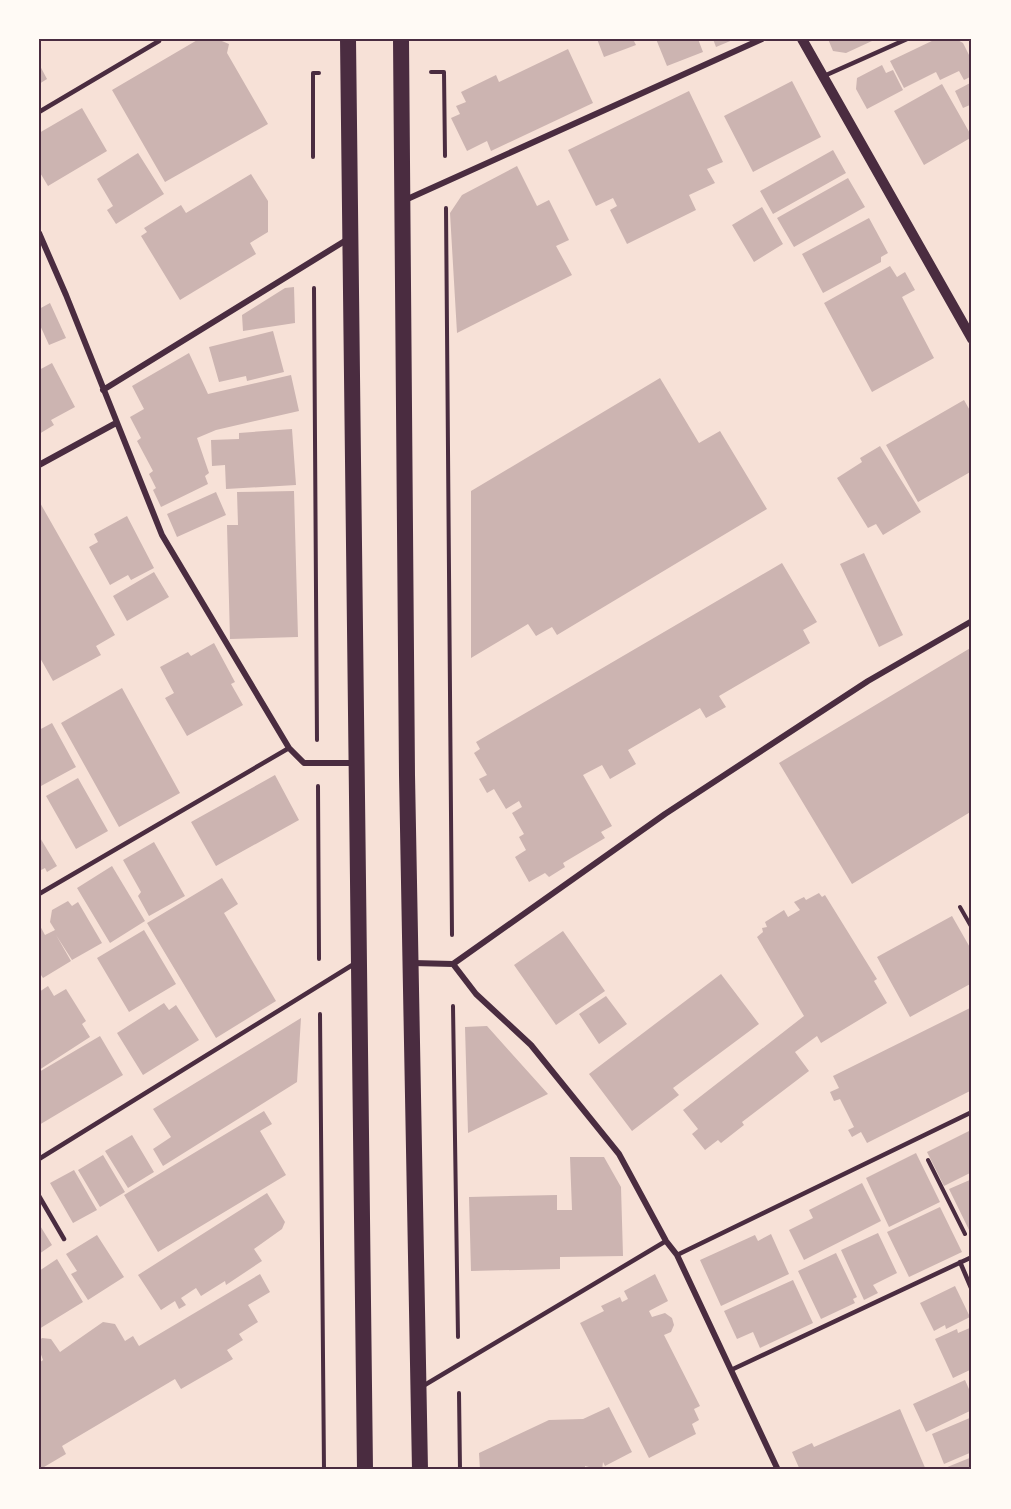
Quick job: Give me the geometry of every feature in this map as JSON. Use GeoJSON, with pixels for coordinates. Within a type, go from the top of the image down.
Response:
{"type":"FeatureCollection","features":[{"type":"Feature","properties":{"kind":"highway"},"geometry":{"type":"LineString","coordinates":[[348,39],[365,1470]]}},
{"type":"Feature","properties":{"kind":"highway"},"geometry":{"type":"LineString","coordinates":[[401,39],[407,775],[420,1470]]}},
{"type":"Feature","properties":{"kind":"street"},"geometry":{"type":"LineString","coordinates":[[403,201],[762,39]]}},
{"type":"Feature","properties":{"kind":"street"},"geometry":{"type":"LineString","coordinates":[[802,39],[972,339]]}},
{"type":"Feature","properties":{"kind":"street"},"geometry":{"type":"LineString","coordinates":[[39,233],[162,535],[289,748],[304,763],[356,763]]}},
{"type":"Feature","properties":{"kind":"street"},"geometry":{"type":"LineString","coordinates":[[103,390],[350,238]]}},
{"type":"Feature","properties":{"kind":"street"},"geometry":{"type":"LineString","coordinates":[[39,465],[116,423]]}},
{"type":"Feature","properties":{"kind":"street"},"geometry":{"type":"LineString","coordinates":[[411,963],[453,964],[665,814],[858,687],[972,621]]}},
{"type":"Feature","properties":{"kind":"street"},"geometry":{"type":"LineString","coordinates":[[453,964],[476,994],[531,1045],[619,1154],[666,1241],[677,1255],[778,1470]]}},
{"type":"Feature","properties":{"kind":"lane"},"geometry":{"type":"LineString","coordinates":[[39,112],[159,41],[158,39]]}},
{"type":"Feature","properties":{"kind":"lane"},"geometry":{"type":"LineString","coordinates":[[822,77],[907,39]]}},
{"type":"Feature","properties":{"kind":"lane"},"geometry":{"type":"LineString","coordinates":[[39,894],[289,748]]}},
{"type":"Feature","properties":{"kind":"lane"},"geometry":{"type":"LineString","coordinates":[[39,1159],[359,962]]}},
{"type":"Feature","properties":{"kind":"lane"},"geometry":{"type":"LineString","coordinates":[[677,1255],[972,1112]]}},
{"type":"Feature","properties":{"kind":"lane"},"geometry":{"type":"LineString","coordinates":[[39,1196],[64,1239]]}},
{"type":"Feature","properties":{"kind":"lane"},"geometry":{"type":"LineString","coordinates":[[418,1389],[666,1241]]}},
{"type":"Feature","properties":{"kind":"lane"},"geometry":{"type":"LineString","coordinates":[[731,1370],[972,1257]]}},
{"type":"Feature","properties":{"kind":"lane"},"geometry":{"type":"LineString","coordinates":[[960,1262],[972,1290]]}},
{"type":"Feature","properties":{"kind":"path"},"geometry":{"type":"LineString","coordinates":[[445,182],[460,1470]]}},
{"type":"Feature","properties":{"kind":"path"},"geometry":{"type":"LineString","coordinates":[[314,261],[324,1470]]}},
{"type":"Feature","properties":{"kind":"path"},"geometry":{"type":"LineString","coordinates":[[960,907],[972,928]]}},
{"type":"Feature","properties":{"kind":"path"},"geometry":{"type":"LineString","coordinates":[[917,1138],[967,1238]]}},
{"type":"Feature","properties":{"kind":"building"},"geometry":{"type":"Polygon","coordinates":[[[199,39],[217,39],[229,44],[227,53],[268,124],[165,182],[112,90],[199,39]]]}},
{"type":"Feature","properties":{"kind":"building"},"geometry":{"type":"Polygon","coordinates":[[[597,39],[633,39],[636,45],[604,57],[597,39]]]}},
{"type":"Feature","properties":{"kind":"building"},"geometry":{"type":"Polygon","coordinates":[[[656,39],[698,39],[703,52],[667,66],[656,39]]]}},
{"type":"Feature","properties":{"kind":"building"},"geometry":{"type":"Polygon","coordinates":[[[713,39],[735,39],[716,47],[713,39]]]}},
{"type":"Feature","properties":{"kind":"building"},"geometry":{"type":"Polygon","coordinates":[[[828,39],[871,39],[872,41],[846,53],[833,51],[828,39]]]}},
{"type":"Feature","properties":{"kind":"building"},"geometry":{"type":"Polygon","coordinates":[[[936,39],[956,39],[963,43],[972,61],[972,76],[964,80],[959,71],[940,80],[936,72],[904,88],[890,61],[936,39]]]}},
{"type":"Feature","properties":{"kind":"building"},"geometry":{"type":"Polygon","coordinates":[[[568,49],[593,103],[491,151],[487,141],[467,151],[451,118],[460,114],[456,106],[466,102],[461,92],[496,75],[499,82],[568,49]]]}},
{"type":"Feature","properties":{"kind":"building"},"geometry":{"type":"Polygon","coordinates":[[[39,64],[47,79],[39,84],[39,64]]]}},
{"type":"Feature","properties":{"kind":"building"},"geometry":{"type":"Polygon","coordinates":[[[882,65],[886,73],[893,70],[903,90],[867,109],[856,89],[857,78],[882,65]]]}},
{"type":"Feature","properties":{"kind":"building"},"geometry":{"type":"Polygon","coordinates":[[[792,81],[821,137],[753,172],[724,116],[792,81]]]}},
{"type":"Feature","properties":{"kind":"building"},"geometry":{"type":"Polygon","coordinates":[[[972,82],[972,104],[963,108],[955,91],[972,82]]]}},
{"type":"Feature","properties":{"kind":"building"},"geometry":{"type":"Polygon","coordinates":[[[942,84],[972,137],[924,165],[894,111],[942,84]]]}},
{"type":"Feature","properties":{"kind":"building"},"geometry":{"type":"Polygon","coordinates":[[[689,91],[723,162],[707,169],[715,183],[689,195],[696,210],[627,244],[610,210],[617,206],[613,198],[596,206],[568,150],[689,91]]]}},
{"type":"Feature","properties":{"kind":"building"},"geometry":{"type":"Polygon","coordinates":[[[82,108],[107,151],[48,186],[39,171],[39,133],[82,108]]]}},
{"type":"Feature","properties":{"kind":"building"},"geometry":{"type":"Polygon","coordinates":[[[833,150],[846,173],[773,214],[760,191],[833,150]]]}},
{"type":"Feature","properties":{"kind":"building"},"geometry":{"type":"Polygon","coordinates":[[[138,153],[164,194],[116,224],[107,210],[113,206],[97,179],[138,153]]]}},
{"type":"Feature","properties":{"kind":"building"},"geometry":{"type":"Polygon","coordinates":[[[517,166],[537,206],[549,200],[569,240],[556,246],[572,275],[457,333],[450,213],[462,195],[517,166]]]}},
{"type":"Feature","properties":{"kind":"building"},"geometry":{"type":"Polygon","coordinates":[[[251,174],[268,201],[268,232],[250,243],[256,254],[180,300],[141,236],[147,232],[144,228],[181,205],[186,213],[251,174]]]}},
{"type":"Feature","properties":{"kind":"building"},"geometry":{"type":"Polygon","coordinates":[[[848,178],[865,207],[794,247],[777,218],[848,178]]]}},
{"type":"Feature","properties":{"kind":"building"},"geometry":{"type":"Polygon","coordinates":[[[762,207],[783,244],[754,262],[732,225],[762,207]]]}},
{"type":"Feature","properties":{"kind":"building"},"geometry":{"type":"Polygon","coordinates":[[[869,218],[888,253],[881,257],[881,262],[823,293],[802,254],[869,218]]]}},
{"type":"Feature","properties":{"kind":"building"},"geometry":{"type":"Polygon","coordinates":[[[890,266],[897,277],[905,272],[915,290],[902,297],[934,358],[872,392],[824,303],[890,266]]]}},
{"type":"Feature","properties":{"kind":"building"},"geometry":{"type":"Polygon","coordinates":[[[294,287],[295,323],[243,331],[242,315],[285,288],[294,287]]]}},
{"type":"Feature","properties":{"kind":"building"},"geometry":{"type":"Polygon","coordinates":[[[50,303],[66,338],[49,345],[39,323],[39,309],[50,303]]]}},
{"type":"Feature","properties":{"kind":"building"},"geometry":{"type":"Polygon","coordinates":[[[273,331],[284,372],[247,381],[246,376],[219,382],[209,347],[273,331]]]}},
{"type":"Feature","properties":{"kind":"building"},"geometry":{"type":"Polygon","coordinates":[[[189,353],[208,394],[291,375],[299,411],[216,430],[197,438],[209,473],[205,476],[208,484],[161,507],[149,474],[153,471],[137,441],[141,438],[130,417],[144,409],[132,386],[189,353]]]}},
{"type":"Feature","properties":{"kind":"building"},"geometry":{"type":"Polygon","coordinates":[[[52,363],[75,407],[51,420],[54,425],[39,434],[39,370],[52,363]]]}},
{"type":"Feature","properties":{"kind":"building"},"geometry":{"type":"Polygon","coordinates":[[[660,378],[699,443],[720,431],[767,509],[557,635],[552,627],[536,636],[528,624],[471,658],[471,491],[660,378]]]}},
{"type":"Feature","properties":{"kind":"building"},"geometry":{"type":"Polygon","coordinates":[[[964,400],[972,414],[972,471],[918,502],[886,445],[964,400]]]}},
{"type":"Feature","properties":{"kind":"building"},"geometry":{"type":"Polygon","coordinates":[[[292,429],[296,485],[226,489],[225,465],[212,466],[211,440],[239,439],[239,433],[292,429]]]}},
{"type":"Feature","properties":{"kind":"building"},"geometry":{"type":"Polygon","coordinates":[[[880,446],[921,512],[883,535],[876,524],[868,528],[837,478],[862,462],[860,458],[880,446]]]}},
{"type":"Feature","properties":{"kind":"building"},"geometry":{"type":"Polygon","coordinates":[[[294,491],[298,637],[230,639],[227,525],[238,525],[237,492],[294,491]]]}},
{"type":"Feature","properties":{"kind":"building"},"geometry":{"type":"Polygon","coordinates":[[[216,492],[226,515],[177,537],[167,514],[216,492]]]}},
{"type":"Feature","properties":{"kind":"building"},"geometry":{"type":"Polygon","coordinates":[[[39,501],[115,635],[96,646],[101,655],[53,681],[39,656],[39,501]]]}},
{"type":"Feature","properties":{"kind":"building"},"geometry":{"type":"Polygon","coordinates":[[[127,516],[154,568],[131,580],[128,575],[110,585],[89,547],[98,542],[94,534],[127,516]]]}},
{"type":"Feature","properties":{"kind":"building"},"geometry":{"type":"Polygon","coordinates":[[[864,553],[903,635],[879,647],[840,564],[864,553]]]}},
{"type":"Feature","properties":{"kind":"building"},"geometry":{"type":"Polygon","coordinates":[[[782,563],[817,622],[803,630],[810,643],[719,696],[726,707],[706,718],[700,708],[628,750],[636,764],[610,779],[602,765],[583,775],[612,826],[601,832],[605,838],[563,863],[565,867],[549,877],[545,873],[529,882],[515,857],[526,850],[519,837],[524,834],[512,813],[522,807],[519,801],[506,809],[494,789],[487,793],[479,779],[487,775],[474,753],[480,749],[476,742],[782,563]]]}},
{"type":"Feature","properties":{"kind":"building"},"geometry":{"type":"Polygon","coordinates":[[[154,572],[169,597],[127,621],[113,596],[154,572]]]}},
{"type":"Feature","properties":{"kind":"building"},"geometry":{"type":"Polygon","coordinates":[[[214,643],[235,682],[231,684],[243,705],[187,736],[165,698],[174,693],[160,667],[188,652],[191,656],[214,643]]]}},
{"type":"Feature","properties":{"kind":"building"},"geometry":{"type":"Polygon","coordinates":[[[972,647],[972,811],[852,884],[779,763],[972,647]]]}},
{"type":"Feature","properties":{"kind":"building"},"geometry":{"type":"Polygon","coordinates":[[[122,688],[180,793],[119,827],[61,723],[122,688]]]}},
{"type":"Feature","properties":{"kind":"building"},"geometry":{"type":"Polygon","coordinates":[[[52,723],[76,767],[41,786],[39,783],[39,730],[52,723]]]}},
{"type":"Feature","properties":{"kind":"building"},"geometry":{"type":"Polygon","coordinates":[[[275,775],[299,820],[216,866],[191,822],[275,775]]]}},
{"type":"Feature","properties":{"kind":"building"},"geometry":{"type":"Polygon","coordinates":[[[78,778],[108,831],[76,849],[46,796],[78,778]]]}},
{"type":"Feature","properties":{"kind":"building"},"geometry":{"type":"Polygon","coordinates":[[[39,836],[57,866],[47,872],[45,868],[39,871],[39,836]]]}},
{"type":"Feature","properties":{"kind":"building"},"geometry":{"type":"Polygon","coordinates":[[[154,842],[185,896],[149,916],[138,896],[141,892],[123,860],[154,842]]]}},
{"type":"Feature","properties":{"kind":"building"},"geometry":{"type":"Polygon","coordinates":[[[112,866],[145,921],[110,943],[77,888],[112,866]]]}},
{"type":"Feature","properties":{"kind":"building"},"geometry":{"type":"Polygon","coordinates":[[[222,878],[238,904],[224,913],[276,1001],[216,1038],[147,923],[222,878]]]}},
{"type":"Feature","properties":{"kind":"building"},"geometry":{"type":"Polygon","coordinates":[[[819,893],[822,897],[825,895],[877,979],[874,981],[887,1003],[821,1043],[817,1036],[795,1052],[809,1071],[742,1122],[744,1125],[721,1143],[718,1140],[705,1150],[692,1134],[698,1129],[683,1110],[804,1016],[757,937],[763,932],[762,928],[767,927],[765,922],[784,910],[788,917],[800,910],[794,902],[804,897],[806,900],[819,893]]]}},
{"type":"Feature","properties":{"kind":"building"},"geometry":{"type":"Polygon","coordinates":[[[68,901],[72,906],[78,902],[102,943],[72,960],[56,935],[71,961],[43,978],[39,972],[39,924],[45,935],[55,930],[50,922],[52,910],[68,901]]]}},
{"type":"Feature","properties":{"kind":"building"},"geometry":{"type":"Polygon","coordinates":[[[952,916],[972,951],[972,983],[910,1017],[877,957],[952,916]]]}},
{"type":"Feature","properties":{"kind":"building"},"geometry":{"type":"Polygon","coordinates":[[[144,930],[176,984],[129,1012],[97,958],[144,930]]]}},
{"type":"Feature","properties":{"kind":"building"},"geometry":{"type":"Polygon","coordinates":[[[563,931],[605,991],[556,1025],[514,965],[563,931]]]}},
{"type":"Feature","properties":{"kind":"building"},"geometry":{"type":"Polygon","coordinates":[[[721,974],[759,1024],[673,1088],[679,1095],[632,1131],[589,1074],[721,974]]]}},
{"type":"Feature","properties":{"kind":"building"},"geometry":{"type":"Polygon","coordinates":[[[48,986],[54,996],[66,989],[86,1021],[82,1024],[90,1037],[39,1070],[39,992],[48,986]]]}},
{"type":"Feature","properties":{"kind":"building"},"geometry":{"type":"Polygon","coordinates":[[[606,996],[627,1024],[599,1044],[579,1014],[606,996]]]}},
{"type":"Feature","properties":{"kind":"building"},"geometry":{"type":"Polygon","coordinates":[[[164,1003],[169,1010],[176,1005],[199,1040],[143,1075],[117,1033],[164,1003]]]}},
{"type":"Feature","properties":{"kind":"building"},"geometry":{"type":"Polygon","coordinates":[[[972,1007],[972,1090],[867,1143],[861,1132],[852,1137],[848,1130],[854,1127],[840,1099],[834,1101],[830,1092],[839,1088],[833,1076],[972,1007]]]}},
{"type":"Feature","properties":{"kind":"building"},"geometry":{"type":"Polygon","coordinates":[[[301,1018],[297,1082],[163,1166],[153,1149],[171,1137],[153,1109],[301,1018]]]}},
{"type":"Feature","properties":{"kind":"building"},"geometry":{"type":"Polygon","coordinates":[[[487,1026],[548,1094],[468,1133],[465,1027],[487,1026]]]}},
{"type":"Feature","properties":{"kind":"building"},"geometry":{"type":"Polygon","coordinates":[[[100,1036],[123,1075],[39,1125],[39,1072],[100,1036]]]}},
{"type":"Feature","properties":{"kind":"building"},"geometry":{"type":"Polygon","coordinates":[[[264,1111],[272,1124],[260,1131],[286,1175],[158,1252],[124,1195],[264,1111]]]}},
{"type":"Feature","properties":{"kind":"building"},"geometry":{"type":"Polygon","coordinates":[[[969,1131],[972,1137],[972,1172],[944,1186],[927,1152],[969,1131]]]}},
{"type":"Feature","properties":{"kind":"building"},"geometry":{"type":"Polygon","coordinates":[[[132,1135],[154,1172],[128,1188],[105,1151],[132,1135]]]}},
{"type":"Feature","properties":{"kind":"building"},"geometry":{"type":"Polygon","coordinates":[[[916,1153],[940,1202],[889,1227],[866,1178],[916,1153]]]}},
{"type":"Feature","properties":{"kind":"building"},"geometry":{"type":"Polygon","coordinates":[[[103,1155],[125,1192],[100,1207],[78,1170],[103,1155]]]}},
{"type":"Feature","properties":{"kind":"building"},"geometry":{"type":"Polygon","coordinates":[[[570,1157],[604,1157],[621,1187],[623,1256],[560,1257],[560,1269],[471,1271],[469,1197],[557,1195],[557,1210],[572,1210],[570,1157]]]}},
{"type":"Feature","properties":{"kind":"building"},"geometry":{"type":"Polygon","coordinates":[[[74,1170],[97,1210],[73,1223],[50,1183],[74,1170]]]}},
{"type":"Feature","properties":{"kind":"building"},"geometry":{"type":"Polygon","coordinates":[[[972,1179],[972,1236],[949,1189],[972,1179]]]}},
{"type":"Feature","properties":{"kind":"building"},"geometry":{"type":"Polygon","coordinates":[[[862,1183],[881,1221],[804,1260],[789,1230],[813,1218],[809,1210],[862,1183]]]}},
{"type":"Feature","properties":{"kind":"building"},"geometry":{"type":"Polygon","coordinates":[[[267,1193],[285,1222],[282,1229],[254,1249],[262,1261],[226,1285],[225,1281],[201,1296],[196,1288],[181,1298],[186,1305],[179,1309],[175,1301],[161,1310],[138,1275],[267,1193]]]}},
{"type":"Feature","properties":{"kind":"building"},"geometry":{"type":"Polygon","coordinates":[[[940,1207],[962,1252],[909,1277],[887,1232],[940,1207]]]}},
{"type":"Feature","properties":{"kind":"building"},"geometry":{"type":"Polygon","coordinates":[[[39,1224],[52,1245],[39,1254],[39,1224]]]}},
{"type":"Feature","properties":{"kind":"building"},"geometry":{"type":"Polygon","coordinates":[[[878,1233],[897,1273],[873,1285],[878,1293],[864,1300],[841,1250],[878,1233]]]}},
{"type":"Feature","properties":{"kind":"building"},"geometry":{"type":"Polygon","coordinates":[[[771,1234],[789,1274],[721,1306],[700,1260],[755,1235],[758,1241],[771,1234]]]}},
{"type":"Feature","properties":{"kind":"building"},"geometry":{"type":"Polygon","coordinates":[[[97,1235],[124,1277],[88,1300],[71,1274],[77,1271],[66,1254],[97,1235]]]}},
{"type":"Feature","properties":{"kind":"building"},"geometry":{"type":"Polygon","coordinates":[[[836,1253],[857,1297],[853,1299],[855,1303],[821,1319],[798,1271],[836,1253]]]}},
{"type":"Feature","properties":{"kind":"building"},"geometry":{"type":"Polygon","coordinates":[[[57,1259],[83,1302],[39,1329],[39,1271],[57,1259]]]}},
{"type":"Feature","properties":{"kind":"building"},"geometry":{"type":"Polygon","coordinates":[[[260,1274],[270,1292],[248,1305],[258,1322],[239,1334],[243,1340],[227,1350],[233,1359],[181,1389],[175,1379],[62,1446],[66,1454],[39,1470],[39,1363],[43,1360],[39,1341],[42,1338],[51,1339],[60,1352],[103,1322],[115,1324],[125,1341],[133,1336],[139,1346],[260,1274]]]}},
{"type":"Feature","properties":{"kind":"building"},"geometry":{"type":"Polygon","coordinates":[[[655,1274],[668,1301],[649,1311],[652,1317],[665,1313],[672,1318],[674,1325],[671,1332],[664,1335],[700,1406],[694,1409],[699,1420],[692,1424],[696,1434],[649,1458],[580,1323],[604,1311],[601,1306],[620,1297],[622,1302],[628,1299],[624,1291],[655,1274]]]}},
{"type":"Feature","properties":{"kind":"building"},"geometry":{"type":"Polygon","coordinates":[[[793,1280],[813,1323],[760,1348],[753,1332],[737,1339],[724,1311],[793,1280]]]}},
{"type":"Feature","properties":{"kind":"building"},"geometry":{"type":"Polygon","coordinates":[[[955,1286],[970,1317],[946,1329],[945,1325],[934,1331],[920,1303],[955,1286]]]}},
{"type":"Feature","properties":{"kind":"building"},"geometry":{"type":"Polygon","coordinates":[[[972,1327],[972,1369],[953,1378],[935,1339],[957,1329],[958,1333],[972,1327]]]}},
{"type":"Feature","properties":{"kind":"building"},"geometry":{"type":"Polygon","coordinates":[[[965,1380],[972,1396],[972,1410],[926,1432],[913,1404],[965,1380]]]}},
{"type":"Feature","properties":{"kind":"building"},"geometry":{"type":"Polygon","coordinates":[[[609,1407],[632,1452],[605,1466],[603,1462],[602,1470],[589,1470],[589,1467],[585,1466],[585,1470],[480,1470],[479,1453],[549,1420],[583,1419],[609,1407]]]}},
{"type":"Feature","properties":{"kind":"building"},"geometry":{"type":"Polygon","coordinates":[[[900,1409],[926,1470],[800,1470],[792,1452],[812,1443],[814,1447],[900,1409]]]}},
{"type":"Feature","properties":{"kind":"building"},"geometry":{"type":"Polygon","coordinates":[[[972,1417],[972,1452],[944,1464],[932,1434],[972,1417]]]}},
{"type":"Feature","properties":{"kind":"building"},"geometry":{"type":"Polygon","coordinates":[[[972,1457],[972,1470],[940,1470],[972,1457]]]}}]}
